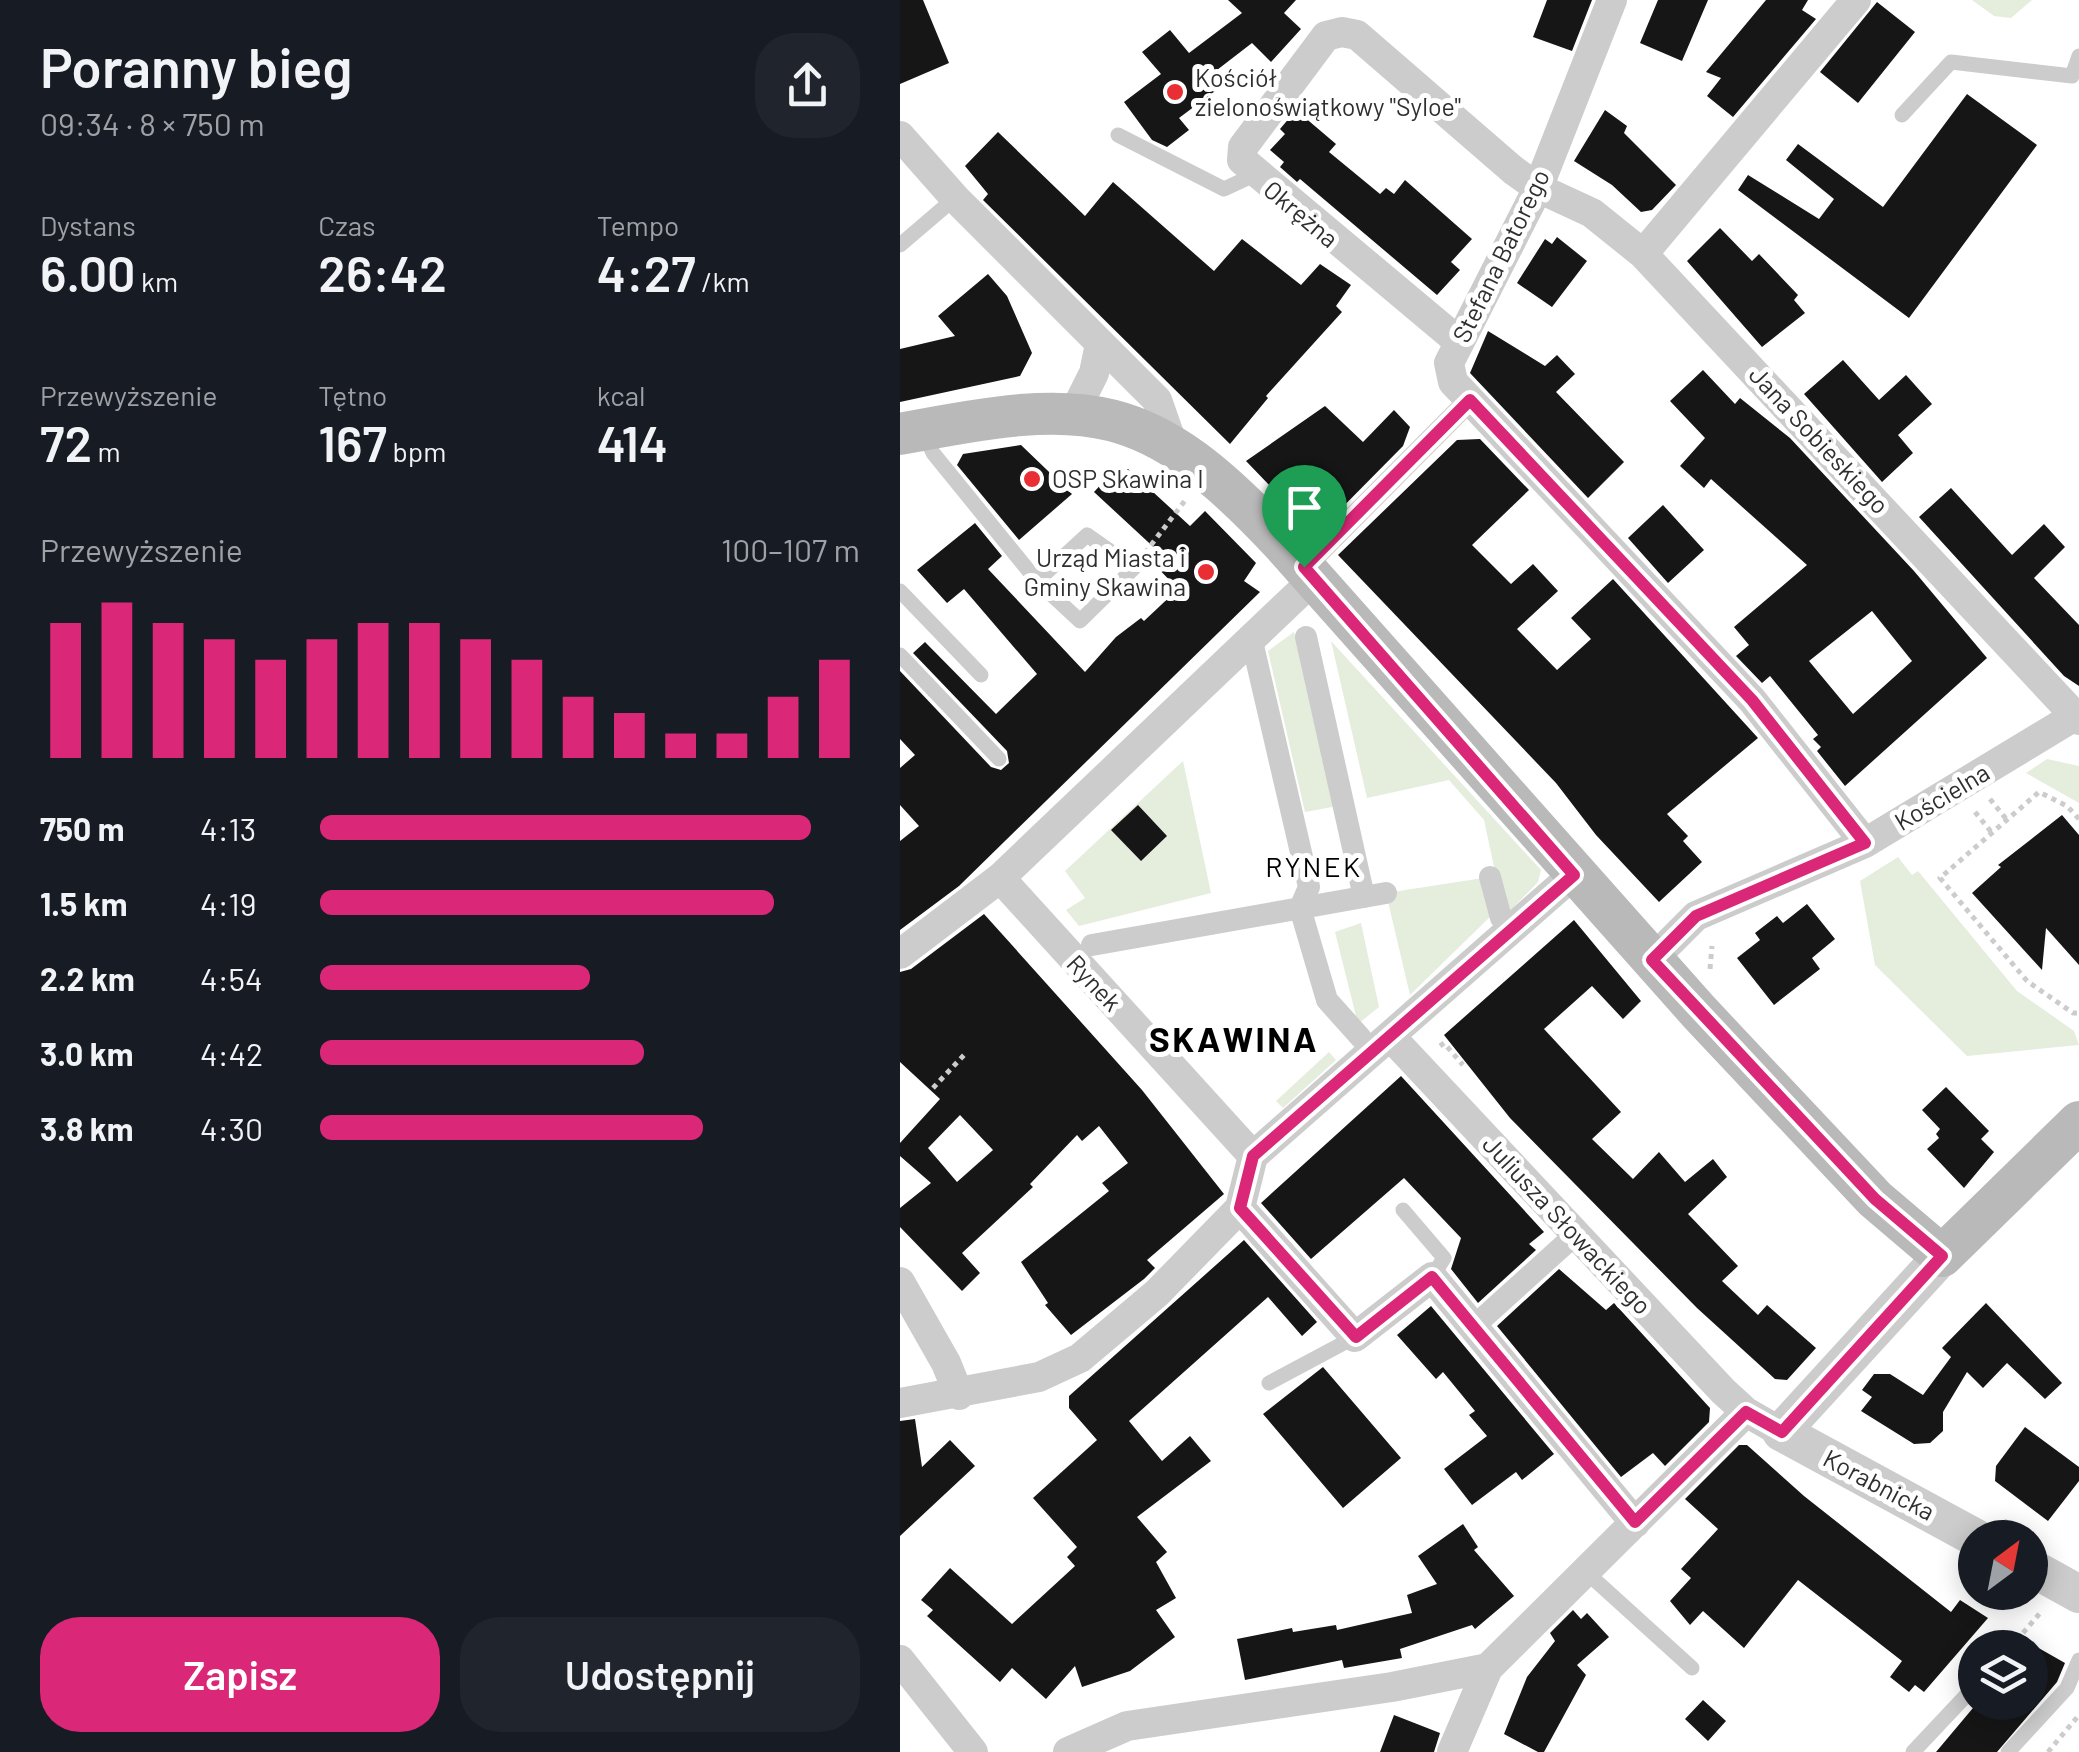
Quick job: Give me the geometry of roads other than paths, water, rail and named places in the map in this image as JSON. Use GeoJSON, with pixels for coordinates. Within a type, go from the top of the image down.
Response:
{"type":"FeatureCollection","features":[{"type":"Feature","properties":{"kind":"main road"},"geometry":{"type":"LineString","coordinates":[[911,432],[1016,412],[1074,413],[1128,424],[1172,443],[1237,494],[1652,960],[1875,1199],[1942,1256],[2079,1122]]}},
{"type":"Feature","properties":{"kind":"street","name":"Stefana Batorego"},"geometry":{"type":"LineString","coordinates":[[1470,400],[1453,382],[1449,363],[1538,188],[1612,0]]}},
{"type":"Feature","properties":{"kind":"street"},"geometry":{"type":"LineString","coordinates":[[1643,254],[1856,0]]}},
{"type":"Feature","properties":{"kind":"street","name":"Okrężna"},"geometry":{"type":"LineString","coordinates":[[1458,342],[1254,175],[1242,160],[1242,147],[1326,36],[1342,32],[1358,35],[1385,56],[1538,188]]}},
{"type":"Feature","properties":{"kind":"street"},"geometry":{"type":"LineString","coordinates":[[900,136],[955,198],[1157,400],[1172,443]]}},
{"type":"Feature","properties":{"kind":"street","name":"Jana Sobieskiego"},"geometry":{"type":"LineString","coordinates":[[1538,188],[1592,212],[1643,254],[2077,718]]}},
{"type":"Feature","properties":{"kind":"street"},"geometry":{"type":"LineString","coordinates":[[1074,413],[1094,372],[1100,344]]}},
{"type":"Feature","properties":{"kind":"street"},"geometry":{"type":"LineString","coordinates":[[900,954],[1000,878],[1309,573],[1470,400],[1752,700],[1865,843]]}},
{"type":"Feature","properties":{"kind":"street","name":"Rynek"},"geometry":{"type":"LineString","coordinates":[[1092,945],[1375,895],[1306,637]]}},
{"type":"Feature","properties":{"kind":"street"},"geometry":{"type":"LineString","coordinates":[[1254,650],[1309,887],[1300,908],[1326,1000],[1376,1037]]}},
{"type":"Feature","properties":{"kind":"street","name":"Kościelna"},"geometry":{"type":"LineString","coordinates":[[1652,960],[1696,916],[1865,843],[2077,718]]}},
{"type":"Feature","properties":{"kind":"street"},"geometry":{"type":"LineString","coordinates":[[900,1403],[958,1395],[1053,1373],[1080,1358],[1157,1293],[1240,1208],[1253,1156],[1376,1037],[1574,875]]}},
{"type":"Feature","properties":{"kind":"street"},"geometry":{"type":"LineString","coordinates":[[1490,877],[1500,918]]}},
{"type":"Feature","properties":{"kind":"street","name":"Rynek"},"geometry":{"type":"LineString","coordinates":[[1000,878],[1253,1156]]}},
{"type":"Feature","properties":{"kind":"street","name":"Juliusza Słowackiego"},"geometry":{"type":"LineString","coordinates":[[1376,1037],[1418,1066],[1746,1412],[1782,1432]]}},
{"type":"Feature","properties":{"kind":"street"},"geometry":{"type":"LineString","coordinates":[[1240,1208],[1356,1337],[1432,1277],[1635,1522]]}},
{"type":"Feature","properties":{"kind":"street"},"geometry":{"type":"LineString","coordinates":[[1472,1328],[1576,1234]]}},
{"type":"Feature","properties":{"kind":"street"},"geometry":{"type":"LineString","coordinates":[[1782,1432],[1942,1256]]}},
{"type":"Feature","properties":{"kind":"street"},"geometry":{"type":"LineString","coordinates":[[900,1282],[946,1362],[958,1395]]}},
{"type":"Feature","properties":{"kind":"street"},"geometry":{"type":"LineString","coordinates":[[1452,1752],[1488,1668],[1746,1412]]}},
{"type":"Feature","properties":{"kind":"street","name":"Korabnicka"},"geometry":{"type":"LineString","coordinates":[[1782,1432],[1958,1528]]}},
{"type":"Feature","properties":{"kind":"street"},"geometry":{"type":"LineString","coordinates":[[900,1660],[972,1752]]}},
{"type":"Feature","properties":{"kind":"street"},"geometry":{"type":"LineString","coordinates":[[1068,1752],[1127,1726],[1392,1688],[1488,1668]]}},
{"type":"Feature","properties":{"kind":"street"},"geometry":{"type":"LineString","coordinates":[[1464,1724],[1484,1752]]}},
{"type":"Feature","properties":{"kind":"lane"},"geometry":{"type":"LineString","coordinates":[[1902,115],[1951,62],[2072,76],[2079,56]]}},
{"type":"Feature","properties":{"kind":"lane"},"geometry":{"type":"LineString","coordinates":[[1118,135],[1224,189],[1254,175]]}},
{"type":"Feature","properties":{"kind":"lane"},"geometry":{"type":"LineString","coordinates":[[900,246],[955,198]]}},
{"type":"Feature","properties":{"kind":"lane"},"geometry":{"type":"LineString","coordinates":[[911,432],[933,453],[1036,581],[1080,622],[1134,568],[1088,534],[1036,581]]}},
{"type":"Feature","properties":{"kind":"lane"},"geometry":{"type":"LineString","coordinates":[[900,591],[981,675]]}},
{"type":"Feature","properties":{"kind":"lane"},"geometry":{"type":"LineString","coordinates":[[900,654],[1000,760]]}},
{"type":"Feature","properties":{"kind":"lane"},"geometry":{"type":"LineString","coordinates":[[1403,1210],[1444,1258],[1432,1277]]}},
{"type":"Feature","properties":{"kind":"lane"},"geometry":{"type":"LineString","coordinates":[[1269,1384],[1356,1337]]}},
{"type":"Feature","properties":{"kind":"lane"},"geometry":{"type":"LineString","coordinates":[[1585,1572],[1692,1668]]}},
{"type":"Feature","properties":{"kind":"lane"},"geometry":{"type":"LineString","coordinates":[[2008,1752],[2067,1688],[2079,1660]]}},
{"type":"Feature","properties":{"kind":"lane"},"geometry":{"type":"LineString","coordinates":[[1913,1752],[1958,1704]]}},
{"type":"Feature","properties":{"kind":"place","name":"Kościół zielonoświątkowy \"Syloe\""},"geometry":{"type":"Point","coordinates":[1175,92]}},
{"type":"Feature","properties":{"kind":"place","name":"OSP Skawina I"},"geometry":{"type":"Point","coordinates":[1032,479]}},
{"type":"Feature","properties":{"kind":"place","name":"Urząd Miasta i Gminy Skawina"},"geometry":{"type":"Point","coordinates":[1206,572]}},
{"type":"Feature","properties":{"kind":"district","name":"RYNEK"},"geometry":{"type":"Point","coordinates":[1314,867]}},
{"type":"Feature","properties":{"kind":"district","name":"SKAWINA"},"geometry":{"type":"Point","coordinates":[1234,1040]}}]}
